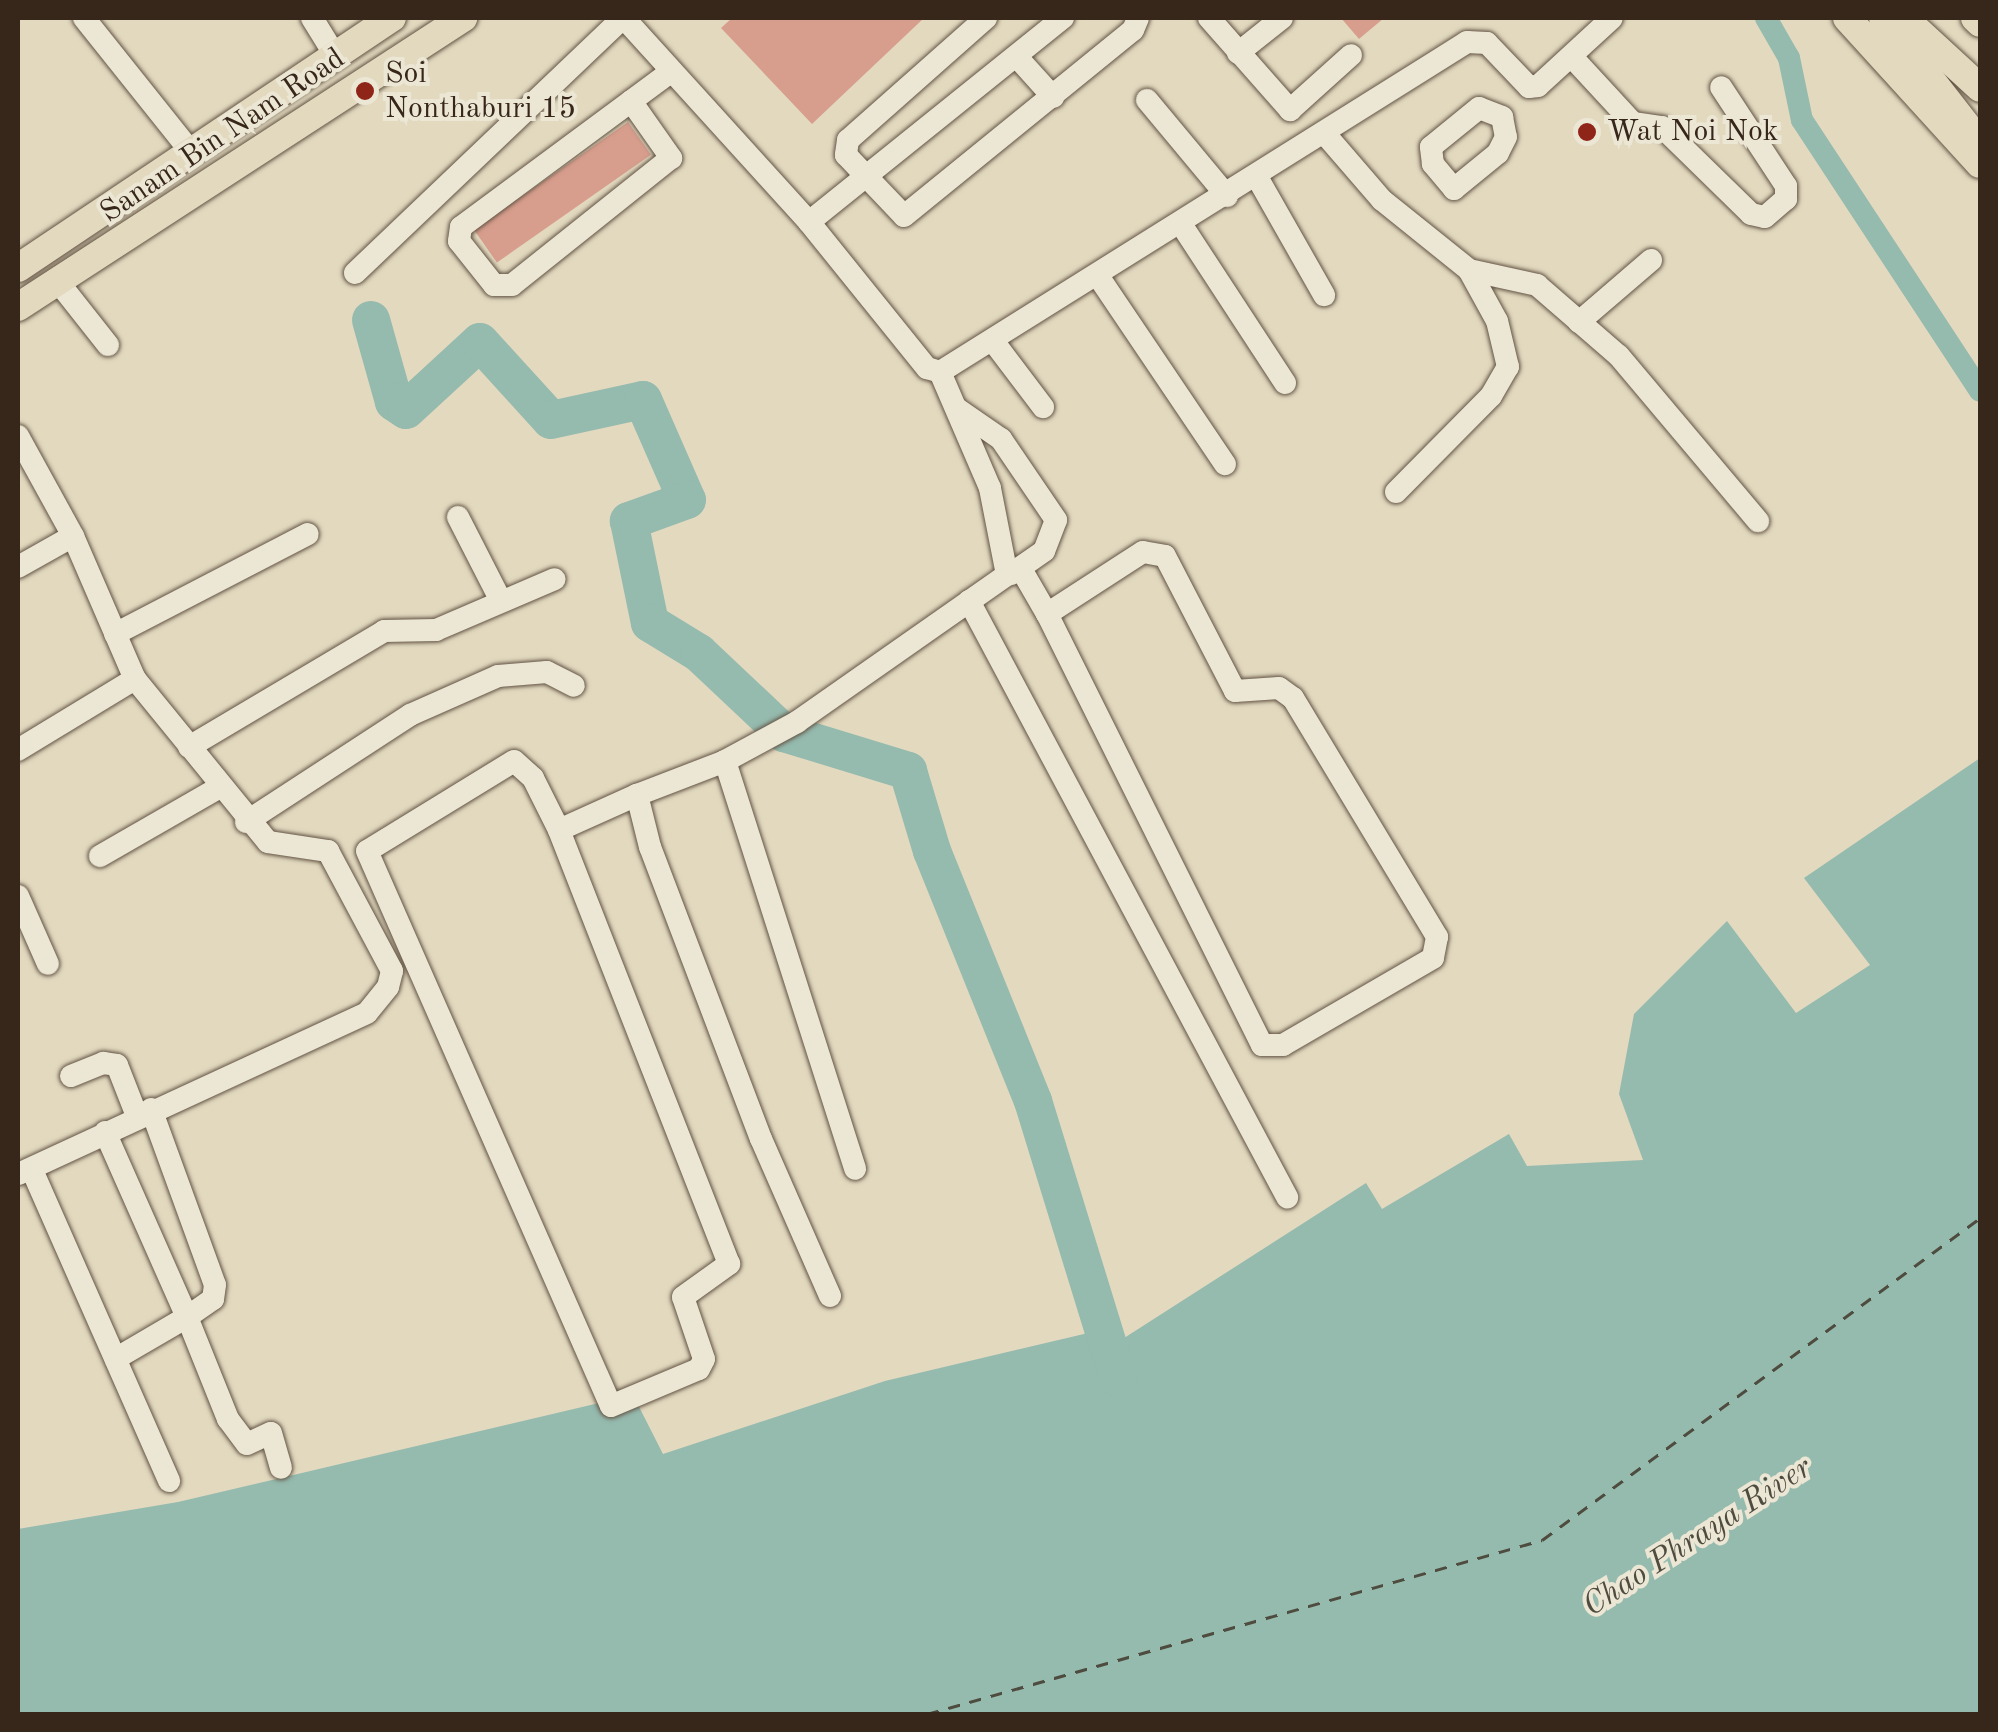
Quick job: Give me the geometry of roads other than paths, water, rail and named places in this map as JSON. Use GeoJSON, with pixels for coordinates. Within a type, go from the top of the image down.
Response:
{"type":"FeatureCollection","features":[{"type":"Feature","properties":{"kind":"main road","name":"Sanam Bin Nam Road"},"geometry":{"type":"LineString","coordinates":[[18,268],[392,18]]}},
{"type":"Feature","properties":{"kind":"main road","name":"Sanam Bin Nam Road"},"geometry":{"type":"LineString","coordinates":[[18,307],[86,267],[463,18]]}},
{"type":"Feature","properties":{"kind":"main road"},"geometry":{"type":"LineString","coordinates":[[1847,18],[1980,164]]}},
{"type":"Feature","properties":{"kind":"main road"},"geometry":{"type":"LineString","coordinates":[[1883,18],[1980,144]]}},
{"type":"Feature","properties":{"kind":"main road"},"geometry":{"type":"LineString","coordinates":[[1904,18],[1980,84]]}},
{"type":"Feature","properties":{"kind":"main road"},"geometry":{"type":"LineString","coordinates":[[1934,18],[1980,84]]}},
{"type":"Feature","properties":{"kind":"main road"},"geometry":{"type":"LineString","coordinates":[[1976,18],[1980,23]]}},
{"type":"Feature","properties":{"kind":"street"},"geometry":{"type":"LineString","coordinates":[[84,18],[190,151]]}},
{"type":"Feature","properties":{"kind":"street"},"geometry":{"type":"LineString","coordinates":[[312,18],[336,57]]}},
{"type":"Feature","properties":{"kind":"street"},"geometry":{"type":"LineString","coordinates":[[355,273],[624,18],[809,222],[928,368],[940,372],[1478,39],[1530,87]]}},
{"type":"Feature","properties":{"kind":"street"},"geometry":{"type":"LineString","coordinates":[[986,18],[848,140],[846,155],[904,216],[919,210],[1053,97],[1132,30],[1138,18]]}},
{"type":"Feature","properties":{"kind":"street"},"geometry":{"type":"LineString","coordinates":[[809,222],[1063,18]]}},
{"type":"Feature","properties":{"kind":"street"},"geometry":{"type":"LineString","coordinates":[[1209,18],[1290,110],[1352,55]]}},
{"type":"Feature","properties":{"kind":"street"},"geometry":{"type":"LineString","coordinates":[[1238,52],[1282,18]]}},
{"type":"Feature","properties":{"kind":"street"},"geometry":{"type":"LineString","coordinates":[[1502,117],[1530,87],[1548,80],[1610,18]]}},
{"type":"Feature","properties":{"kind":"street"},"geometry":{"type":"LineString","coordinates":[[1017,57],[1053,97]]}},
{"type":"Feature","properties":{"kind":"street"},"geometry":{"type":"LineString","coordinates":[[1572,57],[1633,122],[1662,128],[1750,214],[1766,217],[1786,199],[1786,186],[1721,87]]}},
{"type":"Feature","properties":{"kind":"street"},"geometry":{"type":"LineString","coordinates":[[631,101],[671,158],[512,285],[494,284],[459,241],[461,227],[631,101],[672,71]]}},
{"type":"Feature","properties":{"kind":"street"},"geometry":{"type":"LineString","coordinates":[[1147,100],[1227,196]]}},
{"type":"Feature","properties":{"kind":"street"},"geometry":{"type":"LineString","coordinates":[[1325,134],[1382,200],[1470,270],[1497,321],[1508,367],[1491,396],[1396,492]]}},
{"type":"Feature","properties":{"kind":"street"},"geometry":{"type":"LineString","coordinates":[[1257,177],[1324,295]]}},
{"type":"Feature","properties":{"kind":"street"},"geometry":{"type":"LineString","coordinates":[[1181,224],[1285,384]]}},
{"type":"Feature","properties":{"kind":"street"},"geometry":{"type":"LineString","coordinates":[[1579,322],[1650,260]]}},
{"type":"Feature","properties":{"kind":"street"},"geometry":{"type":"LineString","coordinates":[[1470,270],[1537,286],[1620,356],[1758,522]]}},
{"type":"Feature","properties":{"kind":"street"},"geometry":{"type":"LineString","coordinates":[[1098,276],[1226,464]]}},
{"type":"Feature","properties":{"kind":"street"},"geometry":{"type":"LineString","coordinates":[[59,283],[108,346]]}},
{"type":"Feature","properties":{"kind":"street"},"geometry":{"type":"LineString","coordinates":[[993,341],[1043,407]]}},
{"type":"Feature","properties":{"kind":"street"},"geometry":{"type":"LineString","coordinates":[[940,372],[990,488],[1014,572],[1046,614],[1262,1045],[1283,1045],[1433,958],[1437,937],[1293,698],[1279,688],[1235,691],[1164,556],[1142,552],[1046,614]]}},
{"type":"Feature","properties":{"kind":"street"},"geometry":{"type":"LineString","coordinates":[[559,830],[762,743],[1014,572],[1054,534],[1050,504],[1000,439],[955,408]]}},
{"type":"Feature","properties":{"kind":"street"},"geometry":{"type":"LineString","coordinates":[[18,436],[73,536],[136,680],[246,822],[278,846],[318,845],[328,851],[392,971],[388,987],[367,1013],[144,1113],[25,1172],[169,1481]]}},
{"type":"Feature","properties":{"kind":"street"},"geometry":{"type":"LineString","coordinates":[[458,517],[501,601]]}},
{"type":"Feature","properties":{"kind":"street"},"geometry":{"type":"LineString","coordinates":[[115,634],[308,534]]}},
{"type":"Feature","properties":{"kind":"street"},"geometry":{"type":"LineString","coordinates":[[18,567],[73,536]]}},
{"type":"Feature","properties":{"kind":"street"},"geometry":{"type":"LineString","coordinates":[[190,747],[384,631],[436,630],[556,578]]}},
{"type":"Feature","properties":{"kind":"street"},"geometry":{"type":"LineString","coordinates":[[970,601],[1287,1197]]}},
{"type":"Feature","properties":{"kind":"street"},"geometry":{"type":"LineString","coordinates":[[246,822],[410,715],[498,676],[547,672],[574,686]]}},
{"type":"Feature","properties":{"kind":"street"},"geometry":{"type":"LineString","coordinates":[[18,750],[136,680]]}},
{"type":"Feature","properties":{"kind":"street"},"geometry":{"type":"LineString","coordinates":[[514,761],[533,778],[559,830],[730,1264],[684,1297],[704,1358],[699,1369],[610,1406],[366,851],[514,761]]}},
{"type":"Feature","properties":{"kind":"street"},"geometry":{"type":"LineString","coordinates":[[725,761],[855,1169]]}},
{"type":"Feature","properties":{"kind":"street"},"geometry":{"type":"LineString","coordinates":[[100,856],[220,787]]}},
{"type":"Feature","properties":{"kind":"street"},"geometry":{"type":"LineString","coordinates":[[637,795],[650,848],[761,1139],[830,1296]]}},
{"type":"Feature","properties":{"kind":"street"},"geometry":{"type":"LineString","coordinates":[[18,896],[48,964]]}},
{"type":"Feature","properties":{"kind":"street"},"geometry":{"type":"LineString","coordinates":[[71,1076],[103,1062],[117,1065],[144,1113],[215,1286],[213,1300],[115,1360]]}},
{"type":"Feature","properties":{"kind":"street"},"geometry":{"type":"LineString","coordinates":[[105,1132],[187,1316],[228,1420],[247,1444],[272,1433],[281,1468]]}},
{"type":"Feature","properties":{"kind":"water","name":"Chao Phraya River"},"geometry":{"type":"Polygon","coordinates":[[[1980,758],[1980,1714],[18,1714],[18,1529],[178,1502],[633,1395],[663,1454],[885,1381],[1118,1326],[1121,1340],[1366,1183],[1382,1209],[1509,1134],[1527,1166],[1643,1160],[1619,1094],[1634,1014],[1727,921],[1796,1013],[1870,965],[1804,878],[1980,758]]]}},
{"type":"Feature","properties":{"kind":"waterway"},"geometry":{"type":"LineString","coordinates":[[1766,18],[1789,58],[1802,120],[1980,391]]}},
{"type":"Feature","properties":{"kind":"waterway"},"geometry":{"type":"LineString","coordinates":[[371,320],[394,402],[406,410],[480,342],[551,420],[643,400],[687,500],[629,521],[650,623],[699,653],[784,733],[908,771],[932,851],[1033,1101],[1118,1378]]}},
{"type":"Feature","properties":{"kind":"place","name":"Soi Nonthaburi 15"},"geometry":{"type":"Point","coordinates":[365,91]}},
{"type":"Feature","properties":{"kind":"place","name":"Wat Noi Nok"},"geometry":{"type":"Point","coordinates":[1587,132]}}]}
